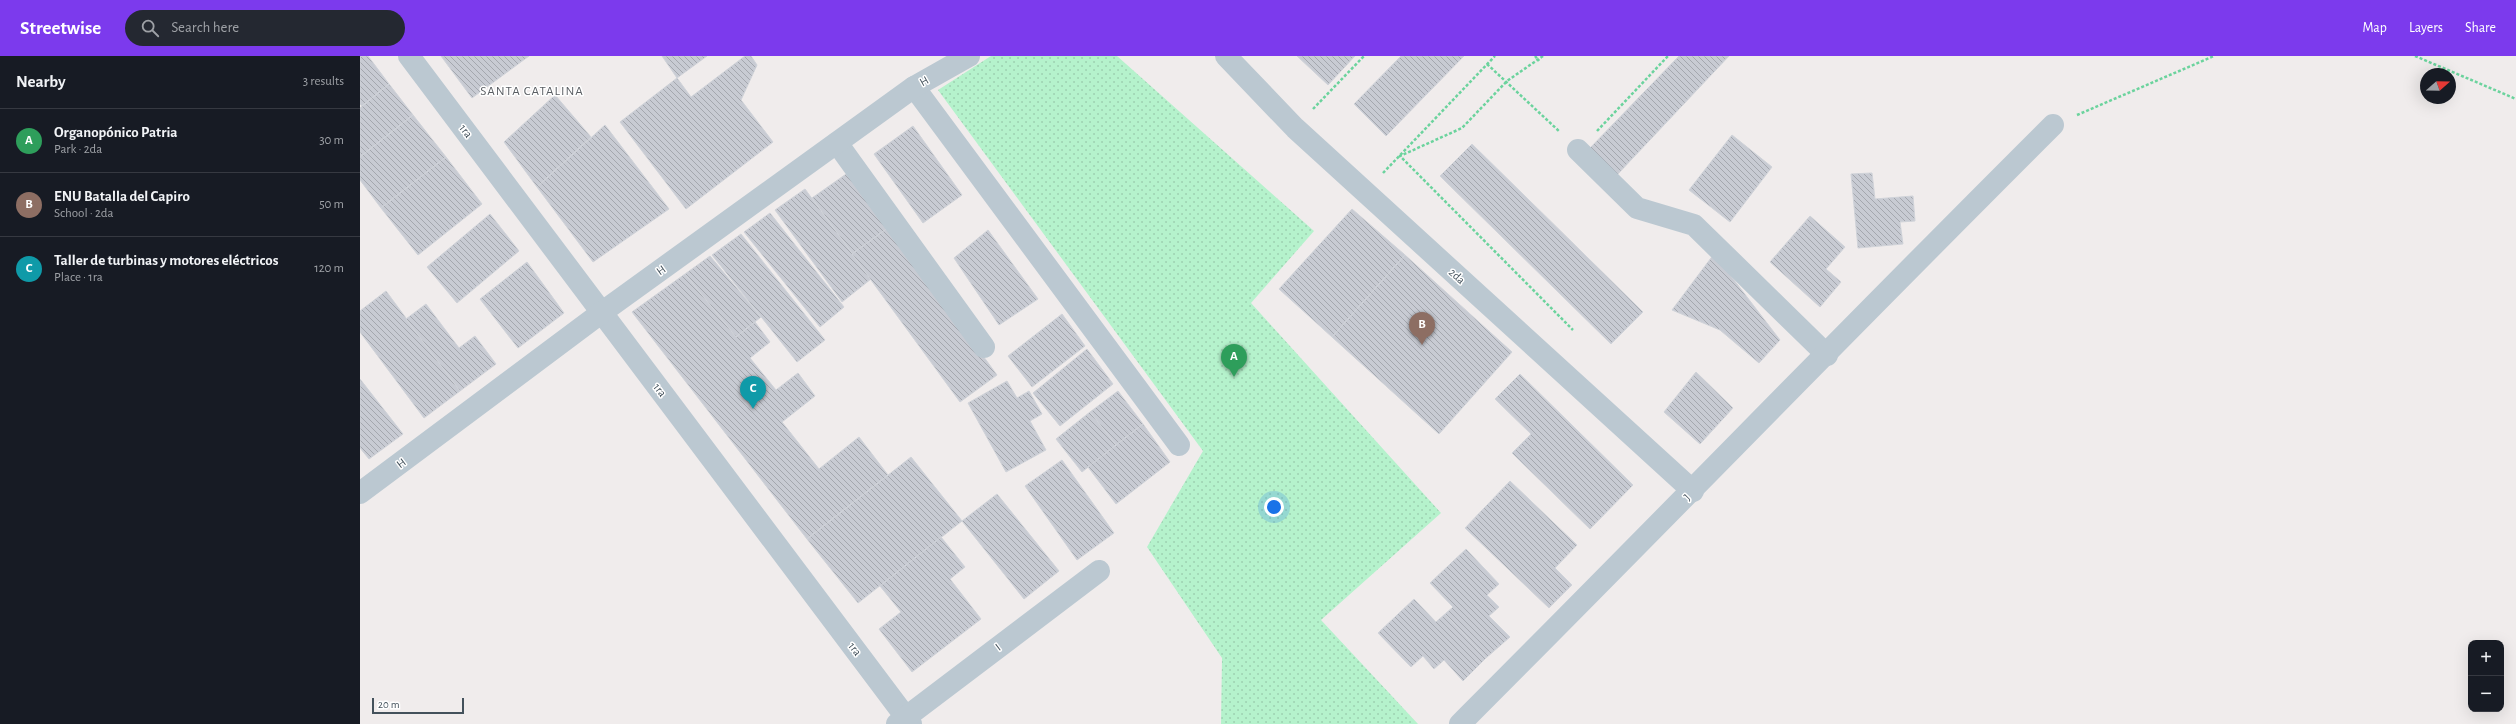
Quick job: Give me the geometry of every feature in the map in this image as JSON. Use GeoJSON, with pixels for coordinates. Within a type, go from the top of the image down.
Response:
{"type":"FeatureCollection","features":[{"type":"Feature","properties":{"kind":"street","name":"1ra"},"geometry":{"type":"LineString","coordinates":[[410,56],[905,722]]}},
{"type":"Feature","properties":{"kind":"street","name":"H"},"geometry":{"type":"LineString","coordinates":[[360,493],[601,313],[914,87],[968,56]]}},
{"type":"Feature","properties":{"kind":"street","name":"2da"},"geometry":{"type":"LineString","coordinates":[[1226,56],[1295,128],[1693,491]]}},
{"type":"Feature","properties":{"kind":"street"},"geometry":{"type":"LineString","coordinates":[[914,87],[1179,445]]}},
{"type":"Feature","properties":{"kind":"street","name":"J"},"geometry":{"type":"LineString","coordinates":[[1460,724],[1693,491],[1912,266],[2053,125]]}},
{"type":"Feature","properties":{"kind":"street"},"geometry":{"type":"LineString","coordinates":[[837,143],[984,347]]}},
{"type":"Feature","properties":{"kind":"street"},"geometry":{"type":"LineString","coordinates":[[1578,150],[1637,208],[1694,225],[1826,355]]}},
{"type":"Feature","properties":{"kind":"street","name":"I"},"geometry":{"type":"LineString","coordinates":[[905,722],[1098,571]]}},
{"type":"Feature","properties":{"kind":"path"},"geometry":{"type":"LineString","coordinates":[[1295,128],[1364,56]]}},
{"type":"Feature","properties":{"kind":"path"},"geometry":{"type":"LineString","coordinates":[[1366,192],[1495,56]]}},
{"type":"Feature","properties":{"kind":"path"},"geometry":{"type":"LineString","coordinates":[[1535,56],[1539,61]]}},
{"type":"Feature","properties":{"kind":"path"},"geometry":{"type":"LineString","coordinates":[[1400,156],[1462,128],[1507,81],[1539,61],[1543,56]]}},
{"type":"Feature","properties":{"kind":"path"},"geometry":{"type":"LineString","coordinates":[[1487,64],[1507,81],[1578,150],[1668,56]]}},
{"type":"Feature","properties":{"kind":"path"},"geometry":{"type":"LineString","coordinates":[[2053,125],[2214,56]]}},
{"type":"Feature","properties":{"kind":"path"},"geometry":{"type":"LineString","coordinates":[[2415,56],[2516,99]]}},
{"type":"Feature","properties":{"kind":"path"},"geometry":{"type":"LineString","coordinates":[[1400,156],[1573,330]]}},
{"type":"Feature","properties":{"kind":"green space"},"geometry":{"type":"Polygon","coordinates":[[[991,56],[1117,56],[1314,231],[1251,303],[1441,513],[1321,620],[1418,724],[1221,724],[1222,658],[1147,547],[1203,451],[938,90],[991,56]]]}},
{"type":"Feature","properties":{"kind":"building"},"geometry":{"type":"Polygon","coordinates":[[[360,56],[368,56],[389,84],[362,106],[360,104],[360,56]]]}},
{"type":"Feature","properties":{"kind":"building"},"geometry":{"type":"Polygon","coordinates":[[[441,56],[529,56],[472,98],[441,56]]]}},
{"type":"Feature","properties":{"kind":"building"},"geometry":{"type":"Polygon","coordinates":[[[662,56],[707,56],[677,78],[662,56]]]}},
{"type":"Feature","properties":{"kind":"building"},"geometry":{"type":"Polygon","coordinates":[[[745,56],[751,56],[757,65],[741,100],[773,142],[686,209],[620,122],[677,78],[691,97],[745,56]]]}},
{"type":"Feature","properties":{"kind":"building"},"geometry":{"type":"Polygon","coordinates":[[[1297,56],[1355,56],[1328,85],[1297,56]]]}},
{"type":"Feature","properties":{"kind":"building"},"geometry":{"type":"Polygon","coordinates":[[[1401,56],[1464,56],[1386,136],[1354,104],[1401,56]]]}},
{"type":"Feature","properties":{"kind":"building"},"geometry":{"type":"Polygon","coordinates":[[[1679,56],[1729,56],[1616,176],[1589,149],[1679,56]]]}},
{"type":"Feature","properties":{"kind":"building"},"geometry":{"type":"Polygon","coordinates":[[[389,84],[413,115],[360,157],[360,108],[389,84]]]}},
{"type":"Feature","properties":{"kind":"building"},"geometry":{"type":"Polygon","coordinates":[[[555,95],[591,137],[537,187],[504,142],[555,95]]]}},
{"type":"Feature","properties":{"kind":"building"},"geometry":{"type":"Polygon","coordinates":[[[413,115],[446,157],[381,208],[360,180],[360,157],[413,115]]]}},
{"type":"Feature","properties":{"kind":"building"},"geometry":{"type":"Polygon","coordinates":[[[605,125],[669,209],[593,262],[537,187],[605,125]]]}},
{"type":"Feature","properties":{"kind":"building"},"geometry":{"type":"Polygon","coordinates":[[[913,126],[962,195],[923,223],[874,154],[913,126]]]}},
{"type":"Feature","properties":{"kind":"building"},"geometry":{"type":"Polygon","coordinates":[[[1732,135],[1772,167],[1730,222],[1689,190],[1732,135]]]}},
{"type":"Feature","properties":{"kind":"building"},"geometry":{"type":"Polygon","coordinates":[[[1472,144],[1643,312],[1611,344],[1440,176],[1472,144]]]}},
{"type":"Feature","properties":{"kind":"building"},"geometry":{"type":"Polygon","coordinates":[[[446,157],[482,204],[418,255],[381,208],[446,157]]]}},
{"type":"Feature","properties":{"kind":"building"},"geometry":{"type":"Polygon","coordinates":[[[849,172],[889,227],[852,254],[812,198],[849,172]]]}},
{"type":"Feature","properties":{"kind":"building"},"geometry":{"type":"Polygon","coordinates":[[[1872,173],[1875,199],[1913,196],[1915,221],[1900,222],[1903,244],[1858,248],[1851,174],[1872,173]]]}},
{"type":"Feature","properties":{"kind":"building"},"geometry":{"type":"Polygon","coordinates":[[[805,189],[871,279],[842,302],[775,210],[805,189]]]}},
{"type":"Feature","properties":{"kind":"building"},"geometry":{"type":"Polygon","coordinates":[[[1352,209],[1405,255],[1332,337],[1279,289],[1352,209]]]}},
{"type":"Feature","properties":{"kind":"building"},"geometry":{"type":"Polygon","coordinates":[[[770,213],[844,307],[820,327],[744,232],[770,213]]]}},
{"type":"Feature","properties":{"kind":"building"},"geometry":{"type":"Polygon","coordinates":[[[490,214],[519,251],[457,303],[427,267],[490,214]]]}},
{"type":"Feature","properties":{"kind":"building"},"geometry":{"type":"Polygon","coordinates":[[[1810,216],[1845,247],[1826,269],[1841,282],[1820,307],[1770,262],[1810,216]]]}},
{"type":"Feature","properties":{"kind":"building"},"geometry":{"type":"Polygon","coordinates":[[[889,227],[997,375],[960,402],[852,254],[889,227]]]}},
{"type":"Feature","properties":{"kind":"building"},"geometry":{"type":"Polygon","coordinates":[[[988,230],[1038,299],[999,325],[954,258],[988,230]]]}},
{"type":"Feature","properties":{"kind":"building"},"geometry":{"type":"Polygon","coordinates":[[[741,234],[825,340],[797,362],[712,255],[741,234]]]}},
{"type":"Feature","properties":{"kind":"building"},"geometry":{"type":"Polygon","coordinates":[[[1714,254],[1780,340],[1759,363],[1720,330],[1672,310],[1714,254]]]}},
{"type":"Feature","properties":{"kind":"building"},"geometry":{"type":"Polygon","coordinates":[[[1405,255],[1512,352],[1439,434],[1332,337],[1405,255]]]}},
{"type":"Feature","properties":{"kind":"building"},"geometry":{"type":"Polygon","coordinates":[[[710,256],[761,317],[736,337],[685,274],[710,256]]]}},
{"type":"Feature","properties":{"kind":"building"},"geometry":{"type":"Polygon","coordinates":[[[527,262],[564,313],[518,348],[480,299],[527,262]]]}},
{"type":"Feature","properties":{"kind":"building"},"geometry":{"type":"Polygon","coordinates":[[[685,274],[736,337],[755,322],[770,342],[750,358],[776,390],[798,373],[815,396],[782,422],[819,469],[859,437],[888,475],[807,539],[632,312],[685,274]]]}},
{"type":"Feature","properties":{"kind":"building"},"geometry":{"type":"Polygon","coordinates":[[[386,291],[460,391],[424,418],[360,332],[360,311],[386,291]]]}},
{"type":"Feature","properties":{"kind":"building"},"geometry":{"type":"Polygon","coordinates":[[[426,304],[459,348],[475,336],[496,364],[460,391],[406,319],[426,304]]]}},
{"type":"Feature","properties":{"kind":"building"},"geometry":{"type":"Polygon","coordinates":[[[1062,314],[1085,346],[1032,387],[1008,356],[1062,314]]]}},
{"type":"Feature","properties":{"kind":"building"},"geometry":{"type":"Polygon","coordinates":[[[1087,349],[1113,384],[1060,426],[1033,393],[1087,349]]]}},
{"type":"Feature","properties":{"kind":"building"},"geometry":{"type":"Polygon","coordinates":[[[1696,372],[1733,408],[1700,444],[1664,412],[1696,372]]]}},
{"type":"Feature","properties":{"kind":"building"},"geometry":{"type":"Polygon","coordinates":[[[1520,374],[1633,485],[1590,529],[1512,453],[1531,434],[1495,399],[1520,374]]]}},
{"type":"Feature","properties":{"kind":"building"},"geometry":{"type":"Polygon","coordinates":[[[360,379],[403,434],[369,459],[360,448],[360,379]]]}},
{"type":"Feature","properties":{"kind":"building"},"geometry":{"type":"Polygon","coordinates":[[[1007,381],[1017,398],[1029,391],[1042,414],[1030,421],[1046,450],[1006,472],[968,403],[1007,381]]]}},
{"type":"Feature","properties":{"kind":"building"},"geometry":{"type":"Polygon","coordinates":[[[1118,391],[1143,424],[1116,445],[1090,412],[1118,391]]]}},
{"type":"Feature","properties":{"kind":"building"},"geometry":{"type":"Polygon","coordinates":[[[1090,412],[1116,445],[1082,472],[1056,439],[1090,412]]]}},
{"type":"Feature","properties":{"kind":"building"},"geometry":{"type":"Polygon","coordinates":[[[1143,424],[1170,462],[1116,504],[1088,467],[1143,424]]]}},
{"type":"Feature","properties":{"kind":"building"},"geometry":{"type":"Polygon","coordinates":[[[911,457],[962,521],[858,603],[807,539],[911,457]]]}},
{"type":"Feature","properties":{"kind":"building"},"geometry":{"type":"Polygon","coordinates":[[[1062,460],[1114,533],[1077,560],[1025,486],[1062,460]]]}},
{"type":"Feature","properties":{"kind":"building"},"geometry":{"type":"Polygon","coordinates":[[[1510,481],[1577,545],[1555,568],[1572,585],[1549,608],[1465,528],[1510,481]]]}},
{"type":"Feature","properties":{"kind":"building"},"geometry":{"type":"Polygon","coordinates":[[[997,494],[1059,571],[1024,599],[962,521],[997,494]]]}},
{"type":"Feature","properties":{"kind":"building"},"geometry":{"type":"Polygon","coordinates":[[[941,537],[965,567],[950,579],[981,619],[912,672],[879,629],[901,612],[880,586],[941,537]]]}},
{"type":"Feature","properties":{"kind":"building"},"geometry":{"type":"Polygon","coordinates":[[[1466,549],[1499,584],[1487,595],[1499,607],[1489,616],[1510,637],[1486,658],[1445,614],[1453,607],[1430,583],[1466,549]]]}},
{"type":"Feature","properties":{"kind":"building"},"geometry":{"type":"Polygon","coordinates":[[[1414,599],[1436,622],[1445,614],[1486,658],[1463,681],[1444,660],[1434,669],[1423,656],[1411,667],[1378,633],[1414,599]]]}},
{"type":"Feature","properties":{"kind":"place","name":"ENU Batalla del Capiro"},"geometry":{"type":"Point","coordinates":[1422,345]}},
{"type":"Feature","properties":{"kind":"place","name":"Organopónico Patria"},"geometry":{"type":"Point","coordinates":[1234,377]}},
{"type":"Feature","properties":{"kind":"place","name":"Taller de turbinas y motores eléctricos"},"geometry":{"type":"Point","coordinates":[753,409]}},
{"type":"Feature","properties":{"kind":"district","name":"SANTA CATALINA"},"geometry":{"type":"Point","coordinates":[532,90]}}]}
